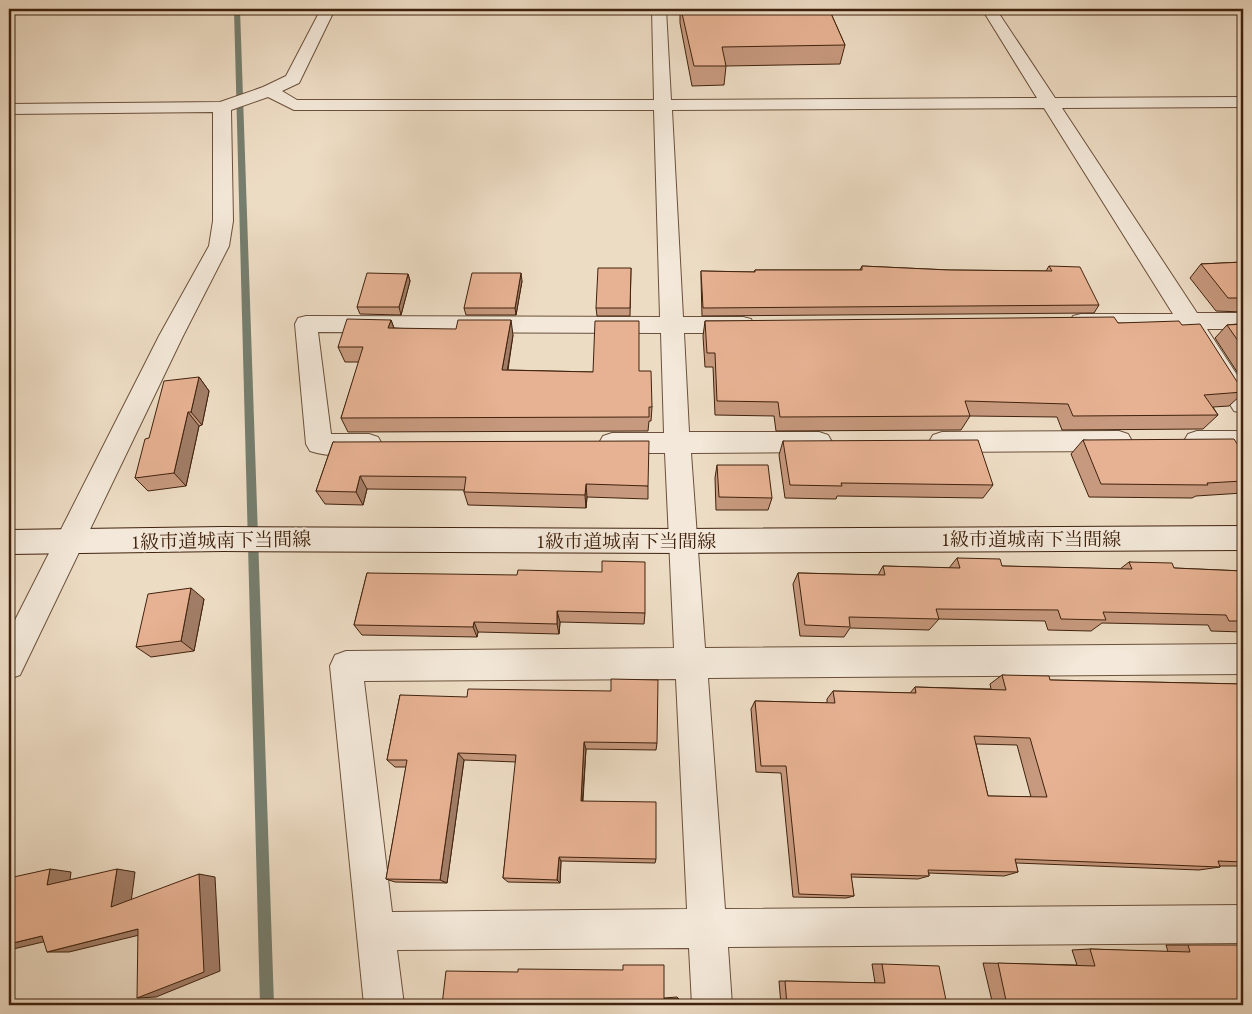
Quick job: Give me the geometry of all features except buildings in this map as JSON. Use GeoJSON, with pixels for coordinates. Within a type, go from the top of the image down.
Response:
{"type":"FeatureCollection","features":[{"type":"Feature","properties":{"kind":"street"},"geometry":{"type":"LineString","coordinates":[[9,109],[222,107],[269,92],[293,79],[328,9]]}},
{"type":"Feature","properties":{"kind":"street"},"geometry":{"type":"LineString","coordinates":[[659,9],[677,443],[712,1005]]}},
{"type":"Feature","properties":{"kind":"street"},"geometry":{"type":"LineString","coordinates":[[989,9],[1243,404]]}},
{"type":"Feature","properties":{"kind":"street"},"geometry":{"type":"LineString","coordinates":[[269,92],[294,105],[1243,102]]}},
{"type":"Feature","properties":{"kind":"street"},"geometry":{"type":"LineString","coordinates":[[9,664],[171,336],[219,246],[223,221],[222,107]]}},
{"type":"Feature","properties":{"kind":"street"},"geometry":{"type":"LineString","coordinates":[[1060,322],[1243,321]]}},
{"type":"Feature","properties":{"kind":"street"},"geometry":{"type":"LineString","coordinates":[[388,444],[319,444],[306,324],[761,325]]}},
{"type":"Feature","properties":{"kind":"street"},"geometry":{"type":"LineString","coordinates":[[916,442],[1144,441]]}},
{"type":"Feature","properties":{"kind":"street"},"geometry":{"type":"LineString","coordinates":[[1174,441],[1243,441]]}},
{"type":"Feature","properties":{"kind":"street"},"geometry":{"type":"LineString","coordinates":[[588,443],[846,442]]}},
{"type":"Feature","properties":{"kind":"street","name":"1級市道城南下当間線"},"geometry":{"type":"LineString","coordinates":[[9,542],[223,539],[683,542],[1243,538]]}},
{"type":"Feature","properties":{"kind":"street"},"geometry":{"type":"LineString","coordinates":[[384,1005],[346,666],[1243,659]]}},
{"type":"Feature","properties":{"kind":"street"},"geometry":{"type":"LineString","coordinates":[[375,931],[1243,924]]}},
{"type":"Feature","properties":{"kind":"waterway"},"geometry":{"type":"LineString","coordinates":[[237,9],[267,1005]]}}]}
